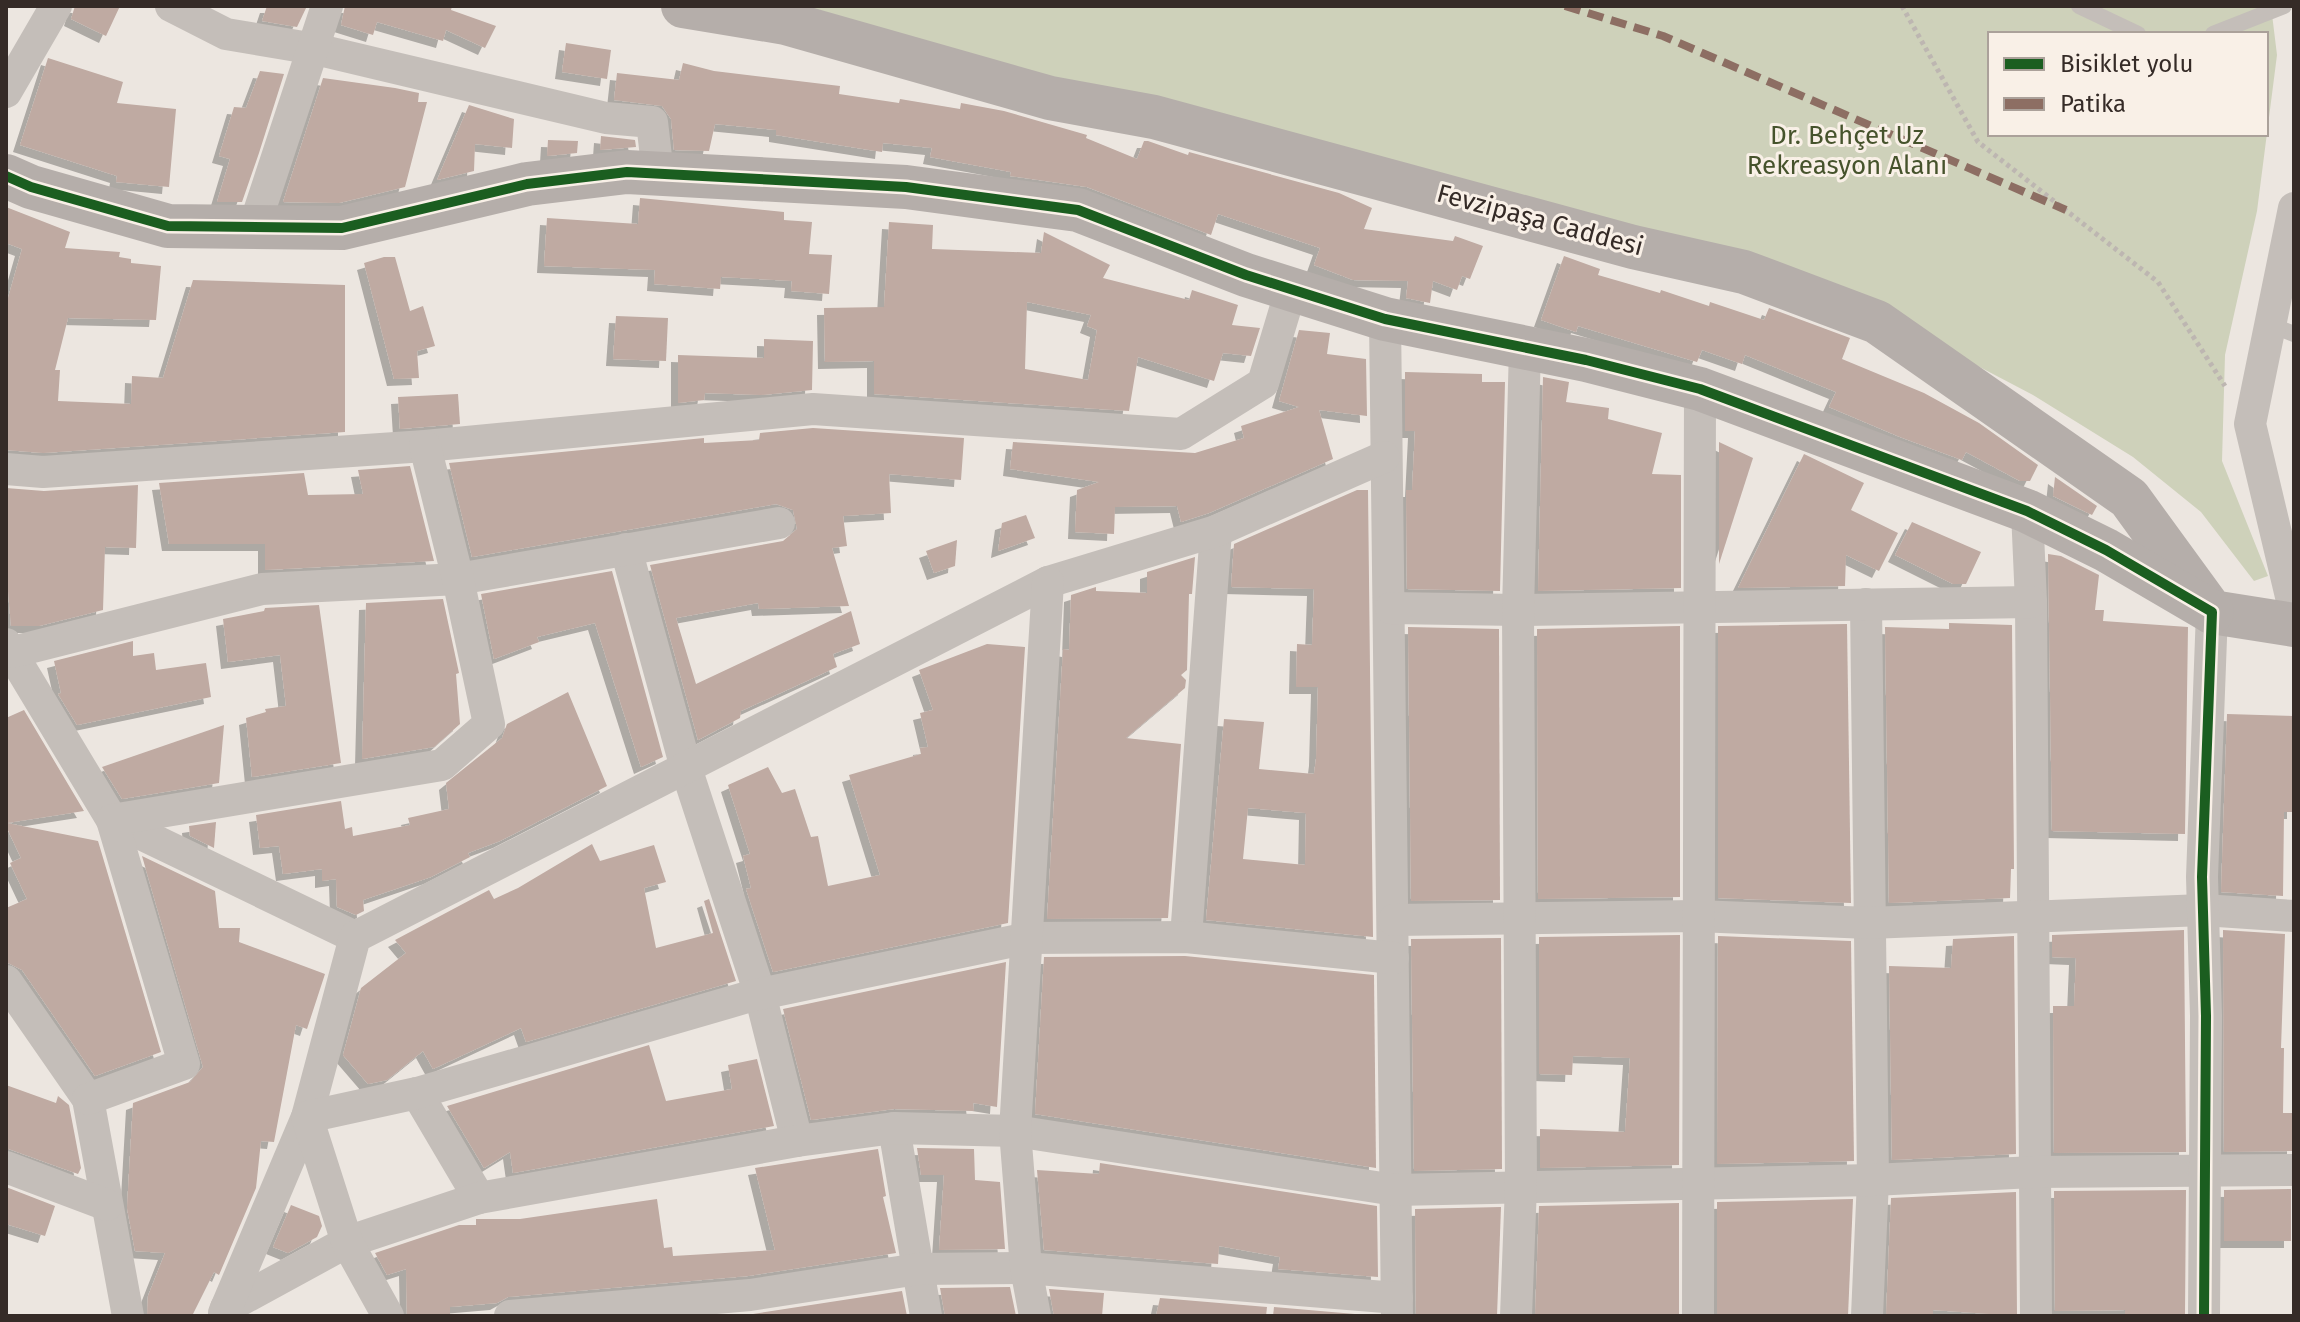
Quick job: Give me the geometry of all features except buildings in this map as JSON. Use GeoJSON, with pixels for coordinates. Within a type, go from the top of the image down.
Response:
{"type":"FeatureCollection","features":[{"type":"Feature","properties":{"kind":"street"},"geometry":{"type":"LineString","coordinates":[[171,6],[226,34],[315,49],[606,118],[652,122],[658,174]]}},
{"type":"Feature","properties":{"kind":"street"},"geometry":{"type":"LineString","coordinates":[[254,227],[327,6]]}},
{"type":"Feature","properties":{"kind":"street","name":"Fevzipaşa Caddesi"},"geometry":{"type":"LineString","coordinates":[[683,6],[786,23],[1050,98],[1154,117],[1633,247],[1744,272],[1877,322],[2129,498],[2212,612]]}},
{"type":"Feature","properties":{"kind":"street"},"geometry":{"type":"LineString","coordinates":[[6,92],[53,7]]}},
{"type":"Feature","properties":{"kind":"street"},"geometry":{"type":"LineString","coordinates":[[6,176],[31,187],[168,226],[342,228],[527,184],[627,172],[906,187],[1078,210],[1291,290],[1385,319],[1525,347],[1700,389],[2027,511],[2106,550],[2212,612],[2294,625]]}},
{"type":"Feature","properties":{"kind":"street"},"geometry":{"type":"LineString","coordinates":[[2294,208],[2283,329],[2250,424],[2294,609]]}},
{"type":"Feature","properties":{"kind":"street"},"geometry":{"type":"LineString","coordinates":[[6,469],[43,472],[425,446],[813,409],[1181,434],[1263,383],[1291,290]]}},
{"type":"Feature","properties":{"kind":"street"},"geometry":{"type":"LineString","coordinates":[[510,1316],[750,1295],[918,1269],[1026,1268],[1397,1307],[1391,608],[1384,457],[1385,319]]}},
{"type":"Feature","properties":{"kind":"street"},"geometry":{"type":"LineString","coordinates":[[1516,1316],[1521,1186],[1518,610],[1525,347]]}},
{"type":"Feature","properties":{"kind":"street"},"geometry":{"type":"LineString","coordinates":[[1698,1316],[1700,389]]}},
{"type":"Feature","properties":{"kind":"street"},"geometry":{"type":"LineString","coordinates":[[112,820],[442,765],[489,724],[425,446]]}},
{"type":"Feature","properties":{"kind":"street"},"geometry":{"type":"LineString","coordinates":[[225,1312],[307,1117],[355,937],[1048,582],[1216,531],[1384,457]]}},
{"type":"Feature","properties":{"kind":"street"},"geometry":{"type":"LineString","coordinates":[[2027,511],[2031,602],[2036,1316]]}},
{"type":"Feature","properties":{"kind":"street"},"geometry":{"type":"LineString","coordinates":[[88,1099],[184,1064],[112,820],[10,648],[262,589],[458,579],[779,523]]}},
{"type":"Feature","properties":{"kind":"street"},"geometry":{"type":"LineString","coordinates":[[1186,937],[1216,531]]}},
{"type":"Feature","properties":{"kind":"street"},"geometry":{"type":"LineString","coordinates":[[626,549],[686,768],[760,994],[797,1141]]}},
{"type":"Feature","properties":{"kind":"street"},"geometry":{"type":"LineString","coordinates":[[1035,1316],[1026,1268],[1015,1131],[1048,582]]}},
{"type":"Feature","properties":{"kind":"street"},"geometry":{"type":"LineString","coordinates":[[1391,608],[1518,610],[2031,602]]}},
{"type":"Feature","properties":{"kind":"street"},"geometry":{"type":"LineString","coordinates":[[1866,604],[1873,1180],[1867,1316]]}},
{"type":"Feature","properties":{"kind":"street"},"geometry":{"type":"LineString","coordinates":[[2204,1316],[2203,910],[2212,612]]}},
{"type":"Feature","properties":{"kind":"street"},"geometry":{"type":"LineString","coordinates":[[112,820],[355,937]]}},
{"type":"Feature","properties":{"kind":"street"},"geometry":{"type":"LineString","coordinates":[[1394,920],[1697,916],[1869,923],[2203,910],[2294,916]]}},
{"type":"Feature","properties":{"kind":"street"},"geometry":{"type":"LineString","coordinates":[[307,1117],[417,1093],[760,994],[1028,938],[1186,937],[1393,958]]}},
{"type":"Feature","properties":{"kind":"street"},"geometry":{"type":"LineString","coordinates":[[6,981],[88,1099],[128,1316]]}},
{"type":"Feature","properties":{"kind":"street"},"geometry":{"type":"LineString","coordinates":[[417,1093],[479,1198]]}},
{"type":"Feature","properties":{"kind":"street"},"geometry":{"type":"LineString","coordinates":[[307,1117],[347,1242],[388,1316]]}},
{"type":"Feature","properties":{"kind":"street"},"geometry":{"type":"LineString","coordinates":[[225,1312],[347,1242],[479,1198],[797,1141],[894,1128],[1015,1131],[1395,1190],[1873,1180],[2034,1172],[2294,1170]]}},
{"type":"Feature","properties":{"kind":"street"},"geometry":{"type":"LineString","coordinates":[[894,1128],[926,1316]]}},
{"type":"Feature","properties":{"kind":"street"},"geometry":{"type":"LineString","coordinates":[[6,1167],[107,1205]]}},
{"type":"Feature","properties":{"kind":"lane"},"geometry":{"type":"LineString","coordinates":[[2079,6],[2134,32]]}},
{"type":"Feature","properties":{"kind":"lane"},"geometry":{"type":"LineString","coordinates":[[2218,32],[2284,6]]}},
{"type":"Feature","properties":{"kind":"path"},"geometry":{"type":"LineString","coordinates":[[1902,6],[1978,142],[2158,282],[2250,424]]}},
{"type":"Feature","properties":{"kind":"green space","name":"Dr. Behçet Uz Rekreasyon Alanı"},"geometry":{"type":"Polygon","coordinates":[[[703,6],[2271,6],[2277,55],[2268,125],[2268,32],[1988,32],[1988,136],[2267,136],[2257,211],[2225,355],[2222,461],[2268,576],[2254,581],[2201,512],[2133,457],[2033,395],[1871,310],[703,6]]]}},
{"type":"Feature","properties":{"kind":"marked path"},"geometry":{"type":"LineString","coordinates":[[1565,6],[1663,36],[2066,210]]}},
{"type":"Feature","properties":{"kind":"cycle path"},"geometry":{"type":"LineString","coordinates":[[6,176],[31,187],[168,226],[342,228],[527,184],[627,172],[906,187],[1078,210],[1246,275],[1385,319],[1586,360],[1700,389],[2027,511],[2106,550],[2212,612],[2202,877],[2206,1016],[2204,1316]]}}]}
